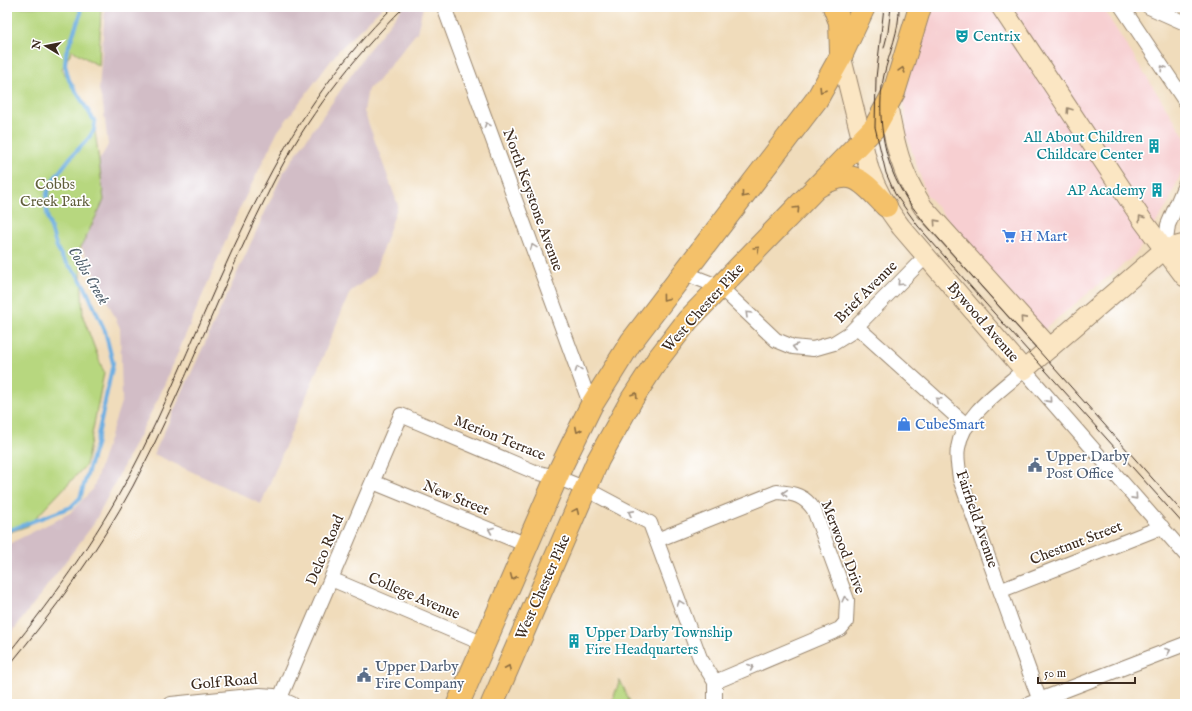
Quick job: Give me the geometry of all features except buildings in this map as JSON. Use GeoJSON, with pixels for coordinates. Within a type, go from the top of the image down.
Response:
{"type":"FeatureCollection","features":[{"type":"Feature","properties":{"kind":"main road"},"geometry":{"type":"LineString","coordinates":[[834,7],[840,22],[841,56]]}},
{"type":"Feature","properties":{"kind":"main road","name":"West Chester Pike"},"geometry":{"type":"LineString","coordinates":[[458,704],[556,477],[591,406],[631,342],[804,117],[828,80],[864,7]]}},
{"type":"Feature","properties":{"kind":"main road","name":"West Chester Pike"},"geometry":{"type":"LineString","coordinates":[[492,704],[586,489],[614,430],[658,358],[676,334],[875,127],[888,106],[899,78],[920,7]]}},
{"type":"Feature","properties":{"kind":"main road"},"geometry":{"type":"LineString","coordinates":[[818,187],[838,177],[853,178],[865,184],[886,206]]}},
{"type":"Feature","properties":{"kind":"street","name":"North Keystone Avenue"},"geometry":{"type":"LineString","coordinates":[[444,7],[591,406]]}},
{"type":"Feature","properties":{"kind":"street"},"geometry":{"type":"LineString","coordinates":[[1001,7],[1143,221],[1185,277]]}},
{"type":"Feature","properties":{"kind":"street"},"geometry":{"type":"LineString","coordinates":[[1122,7],[1185,101]]}},
{"type":"Feature","properties":{"kind":"street"},"geometry":{"type":"LineString","coordinates":[[1149,7],[1185,23]]}},
{"type":"Feature","properties":{"kind":"street","name":"Bywood Avenue"},"geometry":{"type":"LineString","coordinates":[[841,56],[874,184],[886,206],[901,227],[927,255],[1024,370],[1185,554]]}},
{"type":"Feature","properties":{"kind":"street","name":"Bywood Avenue"},"geometry":{"type":"LineString","coordinates":[[888,106],[900,161],[914,193],[924,207],[1050,348]]}},
{"type":"Feature","properties":{"kind":"street"},"geometry":{"type":"LineString","coordinates":[[1165,249],[1168,225],[1185,185]]}},
{"type":"Feature","properties":{"kind":"street"},"geometry":{"type":"LineString","coordinates":[[1165,249],[1185,244]]}},
{"type":"Feature","properties":{"kind":"street","name":"Fairfield Avenue"},"geometry":{"type":"LineString","coordinates":[[1037,703],[1002,590],[960,479],[958,449],[961,436],[985,404],[1165,249]]}},
{"type":"Feature","properties":{"kind":"street","name":"Brief Avenue"},"geometry":{"type":"LineString","coordinates":[[684,273],[720,288],[769,335],[789,346],[802,349],[824,347],[843,339],[927,255]]}},
{"type":"Feature","properties":{"kind":"street"},"geometry":{"type":"LineString","coordinates":[[857,326],[967,426]]}},
{"type":"Feature","properties":{"kind":"street","name":"Merion Terrace"},"geometry":{"type":"LineString","coordinates":[[401,415],[535,472],[556,477],[586,489],[650,523],[700,658],[715,682]]}},
{"type":"Feature","properties":{"kind":"street","name":"Delco Road"},"geometry":{"type":"LineString","coordinates":[[286,701],[331,579],[401,415]]}},
{"type":"Feature","properties":{"kind":"street","name":"New Street"},"geometry":{"type":"LineString","coordinates":[[373,482],[527,545]]}},
{"type":"Feature","properties":{"kind":"street","name":"Merwood Drive"},"geometry":{"type":"LineString","coordinates":[[657,540],[778,492],[797,494],[808,501],[814,510],[847,600],[846,622],[840,629],[715,682]]}},
{"type":"Feature","properties":{"kind":"street","name":"Chestnut Street"},"geometry":{"type":"LineString","coordinates":[[1002,590],[1162,527]]}},
{"type":"Feature","properties":{"kind":"street","name":"College Avenue"},"geometry":{"type":"LineString","coordinates":[[331,579],[484,644]]}},
{"type":"Feature","properties":{"kind":"street"},"geometry":{"type":"LineString","coordinates":[[1037,703],[1185,644]]}},
{"type":"Feature","properties":{"kind":"street"},"geometry":{"type":"LineString","coordinates":[[715,682],[715,704]]}},
{"type":"Feature","properties":{"kind":"street","name":"Golf Road"},"geometry":{"type":"LineString","coordinates":[[171,704],[260,695],[286,701]]}},
{"type":"Feature","properties":{"kind":"shaded area"},"geometry":{"type":"Polygon","coordinates":[[[105,7],[383,7],[339,50],[278,131],[238,212],[159,397],[93,525],[7,639],[7,545],[70,513],[93,489],[122,399],[120,328],[77,237],[73,206],[108,145],[103,105],[99,90],[105,7]]]}},
{"type":"Feature","properties":{"kind":"shaded area"},"geometry":{"type":"Polygon","coordinates":[[[403,7],[423,7],[417,32],[376,83],[368,89],[364,111],[398,205],[374,274],[350,292],[261,504],[154,454],[283,173],[370,48],[403,7]]]}},
{"type":"Feature","properties":{"kind":"shaded area"},"geometry":{"type":"Polygon","coordinates":[[[922,7],[1102,7],[1185,137],[1185,164],[1167,206],[1136,254],[1042,331],[926,194],[907,137],[904,103],[922,7]]]}},
{"type":"Feature","properties":{"kind":"green space","name":"Cobbs Creek Park"},"geometry":{"type":"Polygon","coordinates":[[[7,7],[101,7],[99,66],[72,50],[62,69],[94,123],[104,200],[80,249],[83,317],[104,373],[86,465],[28,526],[7,533],[7,7]]]}},
{"type":"Feature","properties":{"kind":"green space"},"geometry":{"type":"Polygon","coordinates":[[[620,680],[631,704],[611,704],[620,680]]]}},
{"type":"Feature","properties":{"kind":"waterway","name":"Cobbs Creek"},"geometry":{"type":"LineString","coordinates":[[7,531],[71,507],[80,498],[96,445],[113,363],[105,331],[85,287],[76,273],[63,259],[57,248],[46,207],[47,193],[53,180],[94,130],[95,122],[69,80],[65,65],[66,53],[81,13],[79,7]]}},
{"type":"Feature","properties":{"kind":"tram line"},"geometry":{"type":"LineString","coordinates":[[7,655],[44,608],[79,559],[126,482],[172,387],[217,283],[249,215],[279,158],[307,112],[339,68],[393,7]]}},
{"type":"Feature","properties":{"kind":"tram line"},"geometry":{"type":"LineString","coordinates":[[7,668],[42,625],[90,557],[133,486],[187,374],[254,222],[272,185],[299,137],[348,69],[366,47],[404,7]]}},
{"type":"Feature","properties":{"kind":"tram line"},"geometry":{"type":"LineString","coordinates":[[884,7],[876,78],[875,127],[886,173],[895,194],[918,226],[985,303],[1185,526]]}},
{"type":"Feature","properties":{"kind":"tram line"},"geometry":{"type":"LineString","coordinates":[[884,48],[888,32],[891,7]]}},
{"type":"Feature","properties":{"kind":"tram line"},"geometry":{"type":"LineString","coordinates":[[899,7],[898,24],[884,75],[881,104],[883,135],[895,179],[909,203],[923,221],[1185,515]]}},
{"type":"Feature","properties":{"kind":"place","name":"Centrix"},"geometry":{"type":"Point","coordinates":[962,36]}},
{"type":"Feature","properties":{"kind":"place","name":"All About Children Childcare Center"},"geometry":{"type":"Point","coordinates":[1154,146]}},
{"type":"Feature","properties":{"kind":"place","name":"AP Academy"},"geometry":{"type":"Point","coordinates":[1157,190]}},
{"type":"Feature","properties":{"kind":"place","name":"H Mart"},"geometry":{"type":"Point","coordinates":[1009,236]}},
{"type":"Feature","properties":{"kind":"place","name":"CubeSmart"},"geometry":{"type":"Point","coordinates":[904,424]}},
{"type":"Feature","properties":{"kind":"place","name":"Upper Darby Post Office"},"geometry":{"type":"Point","coordinates":[1035,465]}},
{"type":"Feature","properties":{"kind":"place","name":"Upper Darby Township Fire Headquarters"},"geometry":{"type":"Point","coordinates":[574,641]}},
{"type":"Feature","properties":{"kind":"place","name":"Upper Darby Fire Company"},"geometry":{"type":"Point","coordinates":[364,675]}}]}
